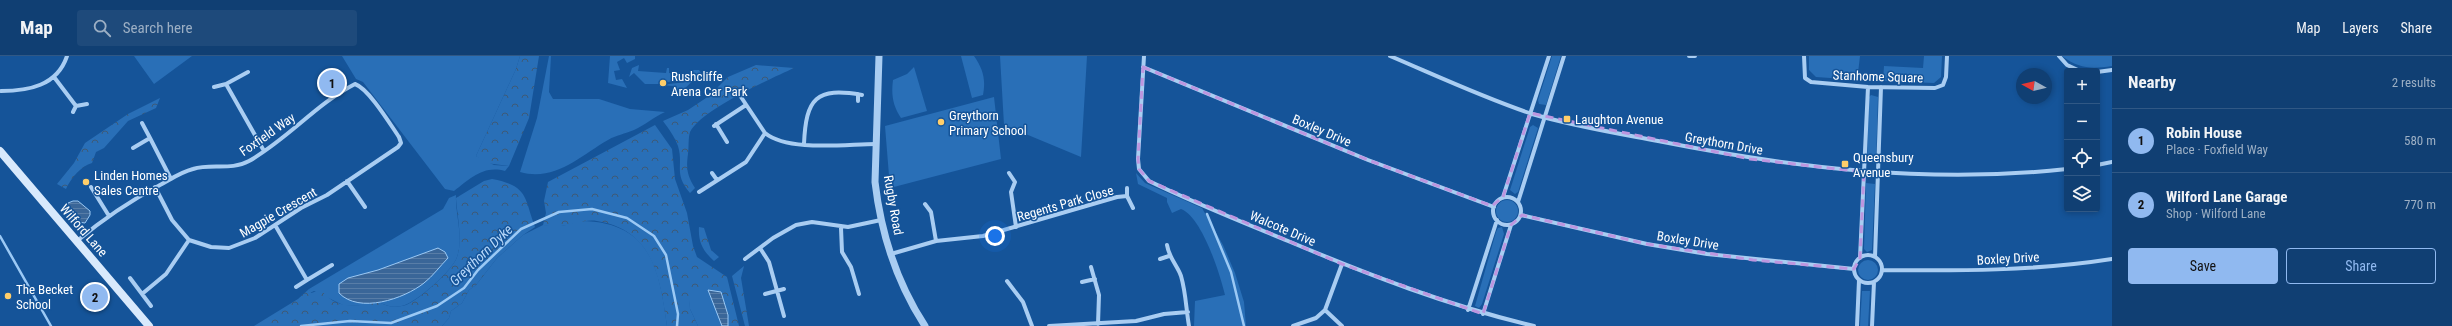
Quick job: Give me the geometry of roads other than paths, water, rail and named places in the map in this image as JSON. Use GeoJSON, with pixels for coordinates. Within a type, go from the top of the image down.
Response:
{"type":"FeatureCollection","features":[{"type":"Feature","properties":{"kind":"main road","name":"Wilford Lane"},"geometry":{"type":"LineString","coordinates":[[0,151],[149,326]]}},
{"type":"Feature","properties":{"kind":"street"},"geometry":{"type":"LineString","coordinates":[[1,91],[25,91],[43,85],[54,77],[67,56]]}},
{"type":"Feature","properties":{"kind":"street","name":"Rugby Road"},"geometry":{"type":"LineString","coordinates":[[879,56],[875,182],[882,220],[891,254],[903,287],[925,326]]}},
{"type":"Feature","properties":{"kind":"street","name":"Walcote Drive"},"geometry":{"type":"LineString","coordinates":[[1144,56],[1138,159],[1139,169],[1146,178],[1342,264],[1468,310],[1534,326]]}},
{"type":"Feature","properties":{"kind":"street","name":"Greythorn Drive"},"geometry":{"type":"LineString","coordinates":[[1390,56],[1530,113],[1750,159],[1864,172],[1947,176],[2064,169]]}},
{"type":"Feature","properties":{"kind":"street"},"geometry":{"type":"LineString","coordinates":[[1468,310],[1496,220],[1494,207],[1503,197],[1549,56]]}},
{"type":"Feature","properties":{"kind":"street"},"geometry":{"type":"LineString","coordinates":[[1496,220],[1503,225],[1511,225],[1518,221],[1521,215],[1518,202],[1564,56]]}},
{"type":"Feature","properties":{"kind":"street"},"geometry":{"type":"LineString","coordinates":[[1689,56],[1695,56]]}},
{"type":"Feature","properties":{"kind":"street","name":"Stanhome Square"},"geometry":{"type":"LineString","coordinates":[[1804,56],[1805,78],[1811,82],[1868,87],[1935,88],[1943,85],[1946,77],[1947,56]]}},
{"type":"Feature","properties":{"kind":"street"},"geometry":{"type":"LineString","coordinates":[[2059,56],[2067,65],[2074,68]]}},
{"type":"Feature","properties":{"kind":"street","name":"Boxley Drive"},"geometry":{"type":"LineString","coordinates":[[1143,67],[1368,160],[1494,207]]}},
{"type":"Feature","properties":{"kind":"street"},"geometry":{"type":"LineString","coordinates":[[2100,72],[2112,70]]}},
{"type":"Feature","properties":{"kind":"street"},"geometry":{"type":"LineString","coordinates":[[214,87],[226,84],[248,72]]}},
{"type":"Feature","properties":{"kind":"street"},"geometry":{"type":"LineString","coordinates":[[54,77],[76,106]]}},
{"type":"Feature","properties":{"kind":"street"},"geometry":{"type":"LineString","coordinates":[[226,84],[264,152]]}},
{"type":"Feature","properties":{"kind":"street","name":"Foxfield Way"},"geometry":{"type":"LineString","coordinates":[[77,241],[109,216],[171,179],[195,168],[237,166],[264,152],[299,126],[319,107],[355,84],[360,86],[374,103],[399,137],[401,143]]}},
{"type":"Feature","properties":{"kind":"street"},"geometry":{"type":"LineString","coordinates":[[1857,326],[1859,280],[1854,269],[1860,258],[1868,87]]}},
{"type":"Feature","properties":{"kind":"street"},"geometry":{"type":"LineString","coordinates":[[1859,280],[1866,283],[1874,282],[1879,277],[1882,270],[1881,265],[1875,257],[1881,87]]}},
{"type":"Feature","properties":{"kind":"street"},"geometry":{"type":"LineString","coordinates":[[804,144],[805,118],[814,102],[822,96],[832,92],[860,94],[858,101]]}},
{"type":"Feature","properties":{"kind":"street"},"geometry":{"type":"LineString","coordinates":[[741,97],[765,133],[781,142],[804,144],[876,144]]}},
{"type":"Feature","properties":{"kind":"street"},"geometry":{"type":"LineString","coordinates":[[76,106],[87,104]]}},
{"type":"Feature","properties":{"kind":"street"},"geometry":{"type":"LineString","coordinates":[[727,142],[715,125],[746,105]]}},
{"type":"Feature","properties":{"kind":"street"},"geometry":{"type":"LineString","coordinates":[[74,112],[76,106]]}},
{"type":"Feature","properties":{"kind":"street"},"geometry":{"type":"LineString","coordinates":[[142,123],[171,179]]}},
{"type":"Feature","properties":{"kind":"street"},"geometry":{"type":"LineString","coordinates":[[699,192],[746,162],[765,133]]}},
{"type":"Feature","properties":{"kind":"street"},"geometry":{"type":"LineString","coordinates":[[133,148],[150,138]]}},
{"type":"Feature","properties":{"kind":"street","name":"Magpie Crescent"},"geometry":{"type":"LineString","coordinates":[[189,240],[210,247],[230,248],[248,243],[348,180],[398,147],[401,143]]}},
{"type":"Feature","properties":{"kind":"street"},"geometry":{"type":"LineString","coordinates":[[2100,164],[2112,162]]}},
{"type":"Feature","properties":{"kind":"street"},"geometry":{"type":"LineString","coordinates":[[712,173],[717,180]]}},
{"type":"Feature","properties":{"kind":"street"},"geometry":{"type":"LineString","coordinates":[[1009,173],[1015,182],[1011,192],[1016,227]]}},
{"type":"Feature","properties":{"kind":"street"},"geometry":{"type":"LineString","coordinates":[[348,180],[365,207]]}},
{"type":"Feature","properties":{"kind":"street"},"geometry":{"type":"LineString","coordinates":[[91,187],[109,216]]}},
{"type":"Feature","properties":{"kind":"street"},"geometry":{"type":"LineString","coordinates":[[142,294],[166,274],[189,240],[172,220],[156,187]]}},
{"type":"Feature","properties":{"kind":"street","name":"Regents Park Close"},"geometry":{"type":"LineString","coordinates":[[1127,188],[1127,196],[1134,208]]}},
{"type":"Feature","properties":{"kind":"street","name":"Regents Park Close"},"geometry":{"type":"LineString","coordinates":[[891,254],[936,241],[983,236],[1127,196]]}},
{"type":"Feature","properties":{"kind":"street"},"geometry":{"type":"LineString","coordinates":[[1503,197],[1511,197],[1518,202]]}},
{"type":"Feature","properties":{"kind":"street"},"geometry":{"type":"LineString","coordinates":[[925,204],[931,212],[936,241]]}},
{"type":"Feature","properties":{"kind":"street","name":"Boxley Drive"},"geometry":{"type":"LineString","coordinates":[[1521,215],[1647,244],[1700,253],[1753,260],[1854,269]]}},
{"type":"Feature","properties":{"kind":"street"},"geometry":{"type":"LineString","coordinates":[[745,259],[786,229],[804,222],[841,228],[882,220]]}},
{"type":"Feature","properties":{"kind":"street"},"geometry":{"type":"LineString","coordinates":[[276,225],[308,280]]}},
{"type":"Feature","properties":{"kind":"street"},"geometry":{"type":"LineString","coordinates":[[1483,314],[1511,225]]}},
{"type":"Feature","properties":{"kind":"street"},"geometry":{"type":"LineString","coordinates":[[841,228],[842,252],[852,267],[859,294]]}},
{"type":"Feature","properties":{"kind":"street"},"geometry":{"type":"LineString","coordinates":[[1167,245],[1169,256],[1180,274],[1186,296],[1189,326]]}},
{"type":"Feature","properties":{"kind":"street"},"geometry":{"type":"LineString","coordinates":[[760,248],[769,262],[784,316]]}},
{"type":"Feature","properties":{"kind":"street"},"geometry":{"type":"LineString","coordinates":[[1160,259],[1169,256]]}},
{"type":"Feature","properties":{"kind":"street"},"geometry":{"type":"LineString","coordinates":[[1860,258],[1867,256],[1875,257]]}},
{"type":"Feature","properties":{"kind":"street","name":"Boxley Drive"},"geometry":{"type":"LineString","coordinates":[[1882,270],[1981,270],[2066,265],[2112,259]]}},
{"type":"Feature","properties":{"kind":"street"},"geometry":{"type":"LineString","coordinates":[[1293,326],[1316,318],[1325,310],[1342,264]]}},
{"type":"Feature","properties":{"kind":"street"},"geometry":{"type":"LineString","coordinates":[[296,287],[332,265]]}},
{"type":"Feature","properties":{"kind":"street"},"geometry":{"type":"LineString","coordinates":[[1091,267],[1098,295],[1098,324]]}},
{"type":"Feature","properties":{"kind":"street"},"geometry":{"type":"LineString","coordinates":[[130,278],[151,306]]}},
{"type":"Feature","properties":{"kind":"street"},"geometry":{"type":"LineString","coordinates":[[1082,282],[1095,279]]}},
{"type":"Feature","properties":{"kind":"street"},"geometry":{"type":"LineString","coordinates":[[1007,280],[1023,302],[1032,326]]}},
{"type":"Feature","properties":{"kind":"street"},"geometry":{"type":"LineString","coordinates":[[1872,326],[1874,282]]}},
{"type":"Feature","properties":{"kind":"street"},"geometry":{"type":"LineString","coordinates":[[764,294],[784,289]]}},
{"type":"Feature","properties":{"kind":"street"},"geometry":{"type":"LineString","coordinates":[[1325,310],[1342,326]]}},
{"type":"Feature","properties":{"kind":"street"},"geometry":{"type":"LineString","coordinates":[[1049,326],[1136,321],[1188,312]]}},
{"type":"Feature","properties":{"kind":"waterway","name":"Greythorn Dyke"},"geometry":{"type":"LineString","coordinates":[[301,326],[350,321],[391,323],[437,306],[464,288],[478,270],[521,229],[559,212],[592,209],[627,218],[654,236],[666,255],[678,314],[677,326]]}},
{"type":"Feature","properties":{"kind":"waterway"},"geometry":{"type":"LineString","coordinates":[[1207,214],[1231,272],[1244,326]]}},
{"type":"Feature","properties":{"kind":"waterway","name":"Greythorn Dyke"},"geometry":{"type":"LineString","coordinates":[[0,236],[51,326]]}},
{"type":"Feature","properties":{"kind":"place","name":"Robin House"},"geometry":{"type":"Point","coordinates":[332,83]}},
{"type":"Feature","properties":{"kind":"place","name":"Rushcliffe Arena Car Park"},"geometry":{"type":"Point","coordinates":[663,83]}},
{"type":"Feature","properties":{"kind":"place","name":"Laughton Avenue"},"geometry":{"type":"Point","coordinates":[1567,119]}},
{"type":"Feature","properties":{"kind":"place","name":"Greythorn Primary School"},"geometry":{"type":"Point","coordinates":[941,122]}},
{"type":"Feature","properties":{"kind":"place","name":"Queensbury Avenue"},"geometry":{"type":"Point","coordinates":[1845,164]}},
{"type":"Feature","properties":{"kind":"place","name":"Linden Homes Sales Centre"},"geometry":{"type":"Point","coordinates":[86,182]}},
{"type":"Feature","properties":{"kind":"place","name":"The Becket School"},"geometry":{"type":"Point","coordinates":[8,296]}},
{"type":"Feature","properties":{"kind":"place","name":"Wilford Lane Garage"},"geometry":{"type":"Point","coordinates":[95,297]}}]}
